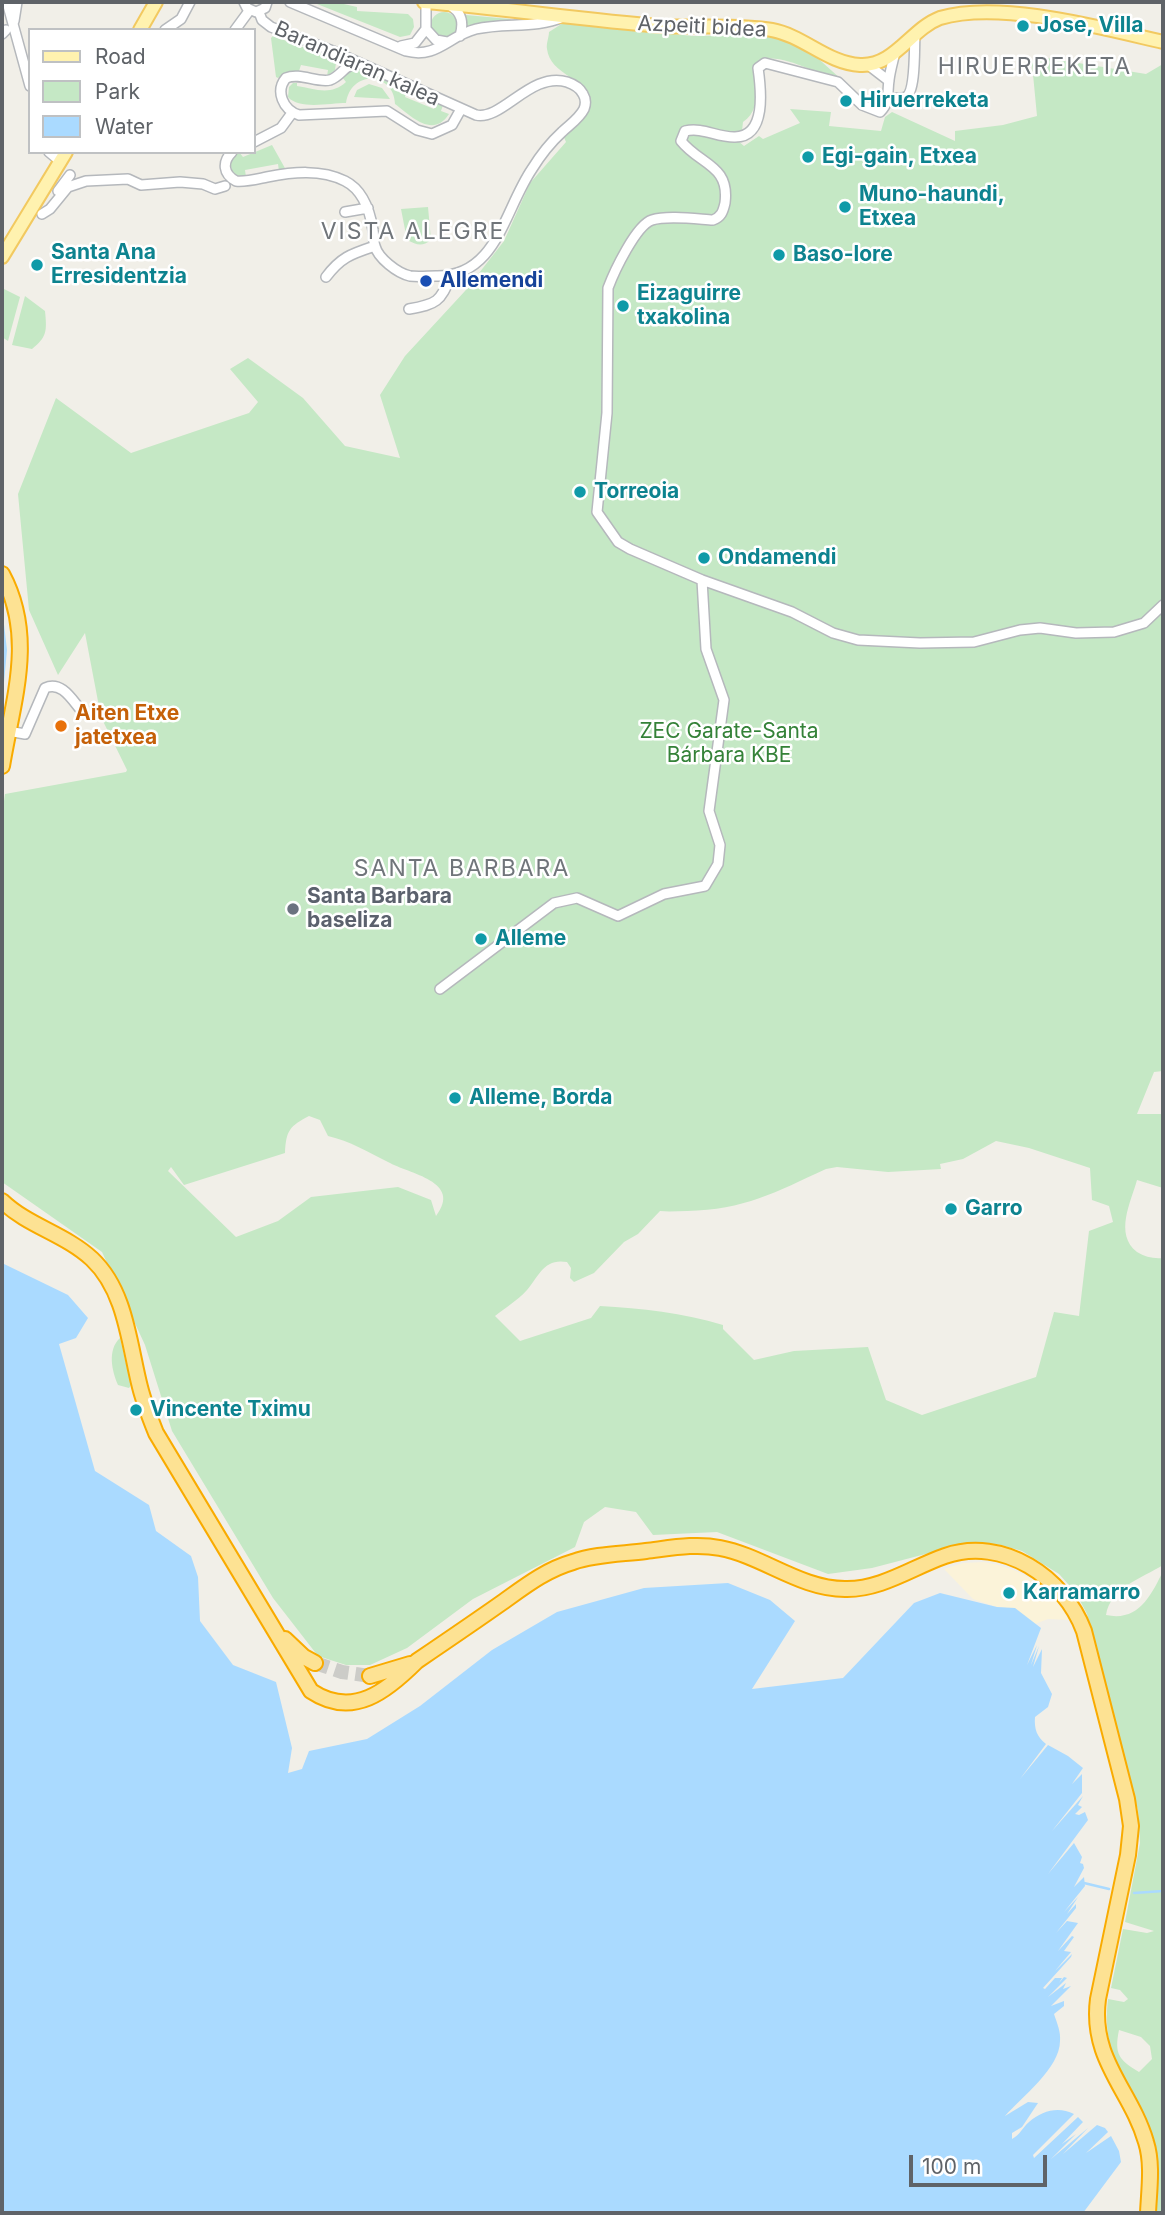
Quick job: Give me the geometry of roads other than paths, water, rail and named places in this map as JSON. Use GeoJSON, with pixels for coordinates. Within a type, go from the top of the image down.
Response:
{"type":"FeatureCollection","features":[{"type":"Feature","properties":{"kind":"highway"},"geometry":{"type":"LineString","coordinates":[[2,574],[15,602],[21,635],[20,664],[2,766]]}},
{"type":"Feature","properties":{"kind":"highway"},"geometry":{"type":"LineString","coordinates":[[2,1201],[22,1217],[91,1258],[109,1280],[120,1304],[141,1390],[156,1433],[311,1691],[333,1701],[352,1703],[373,1696],[417,1661],[547,1571],[576,1560],[683,1547],[719,1548],[736,1552],[813,1584],[846,1590],[879,1583],[946,1556],[970,1551],[985,1550],[1041,1572],[1068,1598],[1083,1628],[1129,1808],[1129,1850],[1098,1999],[1097,2022],[1104,2058],[1147,2143],[1148,2213]]}},
{"type":"Feature","properties":{"kind":"highway"},"geometry":{"type":"LineString","coordinates":[[271,1626],[304,1657],[315,1663]]}},
{"type":"Feature","properties":{"kind":"highway"},"geometry":{"type":"LineString","coordinates":[[370,1676],[417,1661]]}},
{"type":"Feature","properties":{"kind":"main road"},"geometry":{"type":"LineString","coordinates":[[141,28],[156,2]]}},
{"type":"Feature","properties":{"kind":"main road","name":"Azpeiti bidea"},"geometry":{"type":"LineString","coordinates":[[425,2],[664,26],[756,27],[776,30],[797,38],[847,63],[867,64]]}},
{"type":"Feature","properties":{"kind":"main road"},"geometry":{"type":"LineString","coordinates":[[867,64],[877,63],[895,52],[925,25],[941,17],[962,12],[1031,12],[1163,42]]}},
{"type":"Feature","properties":{"kind":"main road"},"geometry":{"type":"LineString","coordinates":[[2,257],[37,211],[64,157]]}},
{"type":"Feature","properties":{"kind":"street"},"geometry":{"type":"LineString","coordinates":[[7,29],[16,2],[7,2],[7,29],[28,81]]}},
{"type":"Feature","properties":{"kind":"street"},"geometry":{"type":"LineString","coordinates":[[168,28],[181,19],[190,2]]}},
{"type":"Feature","properties":{"kind":"street"},"geometry":{"type":"LineString","coordinates":[[236,28],[251,8],[265,8],[267,2]]}},
{"type":"Feature","properties":{"kind":"street"},"geometry":{"type":"LineString","coordinates":[[290,2],[414,53],[437,50],[447,42],[481,28],[546,24],[563,17]]}},
{"type":"Feature","properties":{"kind":"street"},"geometry":{"type":"LineString","coordinates":[[425,2],[426,29],[436,40],[447,42]]}},
{"type":"Feature","properties":{"kind":"street"},"geometry":{"type":"LineString","coordinates":[[446,4],[454,8],[461,17],[460,36]]}},
{"type":"Feature","properties":{"kind":"street","name":"Barandiaran kalea"},"geometry":{"type":"LineString","coordinates":[[251,8],[271,27],[333,51],[461,109]]}},
{"type":"Feature","properties":{"kind":"street"},"geometry":{"type":"LineString","coordinates":[[397,46],[415,43],[426,29]]}},
{"type":"Feature","properties":{"kind":"street"},"geometry":{"type":"LineString","coordinates":[[889,98],[904,98],[909,94],[915,35]]}},
{"type":"Feature","properties":{"kind":"street"},"geometry":{"type":"LineString","coordinates":[[333,51],[340,62],[341,71]]}},
{"type":"Feature","properties":{"kind":"street"},"geometry":{"type":"LineString","coordinates":[[895,52],[889,81],[889,98],[880,112],[862,105],[838,82],[765,63],[758,68],[762,101],[756,123],[744,136],[732,138],[695,129],[685,131],[681,141],[712,165],[725,181],[724,210],[719,218],[713,220],[654,219],[644,224],[615,270],[608,288],[607,413],[597,512],[618,542],[630,549],[702,580],[792,612],[858,640],[974,642],[1020,630],[1040,628],[1076,633],[1114,632],[1144,623],[1163,605]]}},
{"type":"Feature","properties":{"kind":"street"},"geometry":{"type":"LineString","coordinates":[[231,154],[225,169],[236,181],[288,173],[325,174],[350,184],[368,208],[375,246],[382,257],[409,276],[451,276],[470,270],[480,262],[500,233],[527,176],[541,156],[578,118],[586,102],[583,94],[576,86],[565,81],[551,80],[522,93],[485,116],[461,109],[452,125],[432,134],[417,131],[387,111],[299,115],[292,113],[285,106],[281,93],[282,83],[286,78],[295,76],[327,80],[350,65],[359,64]]}},
{"type":"Feature","properties":{"kind":"street"},"geometry":{"type":"LineString","coordinates":[[867,64],[889,81]]}},
{"type":"Feature","properties":{"kind":"street"},"geometry":{"type":"LineString","coordinates":[[256,141],[279,130],[292,113]]}},
{"type":"Feature","properties":{"kind":"street"},"geometry":{"type":"LineString","coordinates":[[37,211],[70,175]]}},
{"type":"Feature","properties":{"kind":"street"},"geometry":{"type":"LineString","coordinates":[[37,211],[50,209],[68,187],[86,181],[128,179],[141,185],[180,182],[204,184],[215,189],[225,186]]}},
{"type":"Feature","properties":{"kind":"street"},"geometry":{"type":"LineString","coordinates":[[345,212],[368,208]]}},
{"type":"Feature","properties":{"kind":"street"},"geometry":{"type":"LineString","coordinates":[[326,277],[336,263],[348,254],[375,246]]}},
{"type":"Feature","properties":{"kind":"street"},"geometry":{"type":"LineString","coordinates":[[410,309],[433,305],[445,291],[451,276]]}},
{"type":"Feature","properties":{"kind":"street"},"geometry":{"type":"LineString","coordinates":[[440,989],[554,904],[577,898],[618,916],[664,894],[705,886],[718,864],[719,855],[720,845],[709,811],[724,700],[706,649],[702,580]]}},
{"type":"Feature","properties":{"kind":"street"},"geometry":{"type":"LineString","coordinates":[[8,731],[25,734],[45,688],[51,685],[56,685],[66,693],[80,709]]}},
{"type":"Feature","properties":{"kind":"water"},"geometry":{"type":"Polygon","coordinates":[[[2,607],[7,650],[2,704],[2,607]]]}},
{"type":"Feature","properties":{"kind":"water"},"geometry":{"type":"Polygon","coordinates":[[[2,1263],[68,1295],[88,1318],[76,1338],[59,1344],[95,1471],[149,1505],[156,1531],[191,1556],[198,1577],[200,1621],[233,1665],[276,1682],[292,1748],[288,1773],[302,1769],[309,1751],[367,1739],[420,1706],[492,1650],[557,1612],[644,1588],[728,1583],[770,1600],[795,1621],[752,1689],[843,1678],[914,1603],[940,1593],[997,1607],[1015,1608],[1041,1628],[1027,1665],[1037,1645],[1031,1665],[1039,1646],[1033,1667],[1042,1649],[1041,1673],[1052,1694],[1048,1707],[1035,1717],[1035,1725],[1038,1736],[1046,1744],[1020,1779],[1048,1745],[1083,1768],[1072,1784],[1082,1774],[1082,1793],[1052,1831],[1083,1796],[1078,1805],[1082,1807],[1075,1814],[1085,1812],[1088,1820],[1048,1874],[1074,1843],[1082,1857],[1080,1863],[1084,1868],[1074,1887],[1084,1877],[1085,1886],[1064,1912],[1078,1897],[1067,1914],[1076,1904],[1076,1908],[1056,1933],[1067,1921],[1078,1923],[1058,1951],[1072,1936],[1074,1937],[1064,1951],[1071,1952],[1055,1971],[1072,1954],[1071,1957],[1043,1988],[1055,1978],[1062,1978],[1059,1983],[1064,1977],[1067,1978],[1048,1997],[1066,1983],[1063,1989],[1071,1986],[1051,2006],[1064,2001],[1064,2006],[1054,2014],[1060,2034],[1058,2051],[1047,2072],[1005,2116],[1028,2102],[1038,2103],[1022,2127],[1012,2133],[1012,2139],[1039,2115],[1056,2110],[1074,2114],[1033,2155],[1034,2158],[1078,2117],[1083,2122],[1062,2144],[1076,2134],[1051,2159],[1088,2128],[1063,2154],[1097,2125],[1105,2128],[1108,2132],[1086,2153],[1111,2136],[1121,2162],[1083,2213],[2,2213],[2,1263]]]}},
{"type":"Feature","properties":{"kind":"waterway"},"geometry":{"type":"LineString","coordinates":[[1084,1883],[1109,1889]]}},
{"type":"Feature","properties":{"kind":"waterway"},"geometry":{"type":"LineString","coordinates":[[1134,1893],[1163,1891]]}},
{"type":"Feature","properties":{"kind":"tunnel"},"geometry":{"type":"LineString","coordinates":[[315,1663],[342,1672],[370,1676]]}},
{"type":"Feature","properties":{"kind":"place","name":"Jose, Villa"},"geometry":{"type":"Point","coordinates":[1023,26]}},
{"type":"Feature","properties":{"kind":"place","name":"Hiruerreketa"},"geometry":{"type":"Point","coordinates":[846,101]}},
{"type":"Feature","properties":{"kind":"place","name":"Egi-gain, Etxea"},"geometry":{"type":"Point","coordinates":[808,157]}},
{"type":"Feature","properties":{"kind":"place","name":"Muno-haundi, Etxea"},"geometry":{"type":"Point","coordinates":[845,207]}},
{"type":"Feature","properties":{"kind":"place","name":"Baso-lore"},"geometry":{"type":"Point","coordinates":[779,255]}},
{"type":"Feature","properties":{"kind":"place","name":"Santa Ana Erresidentzia"},"geometry":{"type":"Point","coordinates":[37,265]}},
{"type":"Feature","properties":{"kind":"place","name":"Allemendi"},"geometry":{"type":"Point","coordinates":[426,281]}},
{"type":"Feature","properties":{"kind":"place","name":"Eizaguirre txakolina"},"geometry":{"type":"Point","coordinates":[623,306]}},
{"type":"Feature","properties":{"kind":"place","name":"Torreoia"},"geometry":{"type":"Point","coordinates":[580,492]}},
{"type":"Feature","properties":{"kind":"place","name":"Ondamendi"},"geometry":{"type":"Point","coordinates":[704,558]}},
{"type":"Feature","properties":{"kind":"place","name":"Aiten Etxe jatetxea"},"geometry":{"type":"Point","coordinates":[61,726]}},
{"type":"Feature","properties":{"kind":"place","name":"Santa Barbara baseliza"},"geometry":{"type":"Point","coordinates":[293,909]}},
{"type":"Feature","properties":{"kind":"place","name":"Alleme"},"geometry":{"type":"Point","coordinates":[481,939]}},
{"type":"Feature","properties":{"kind":"place","name":"Alleme, Borda"},"geometry":{"type":"Point","coordinates":[455,1098]}},
{"type":"Feature","properties":{"kind":"place","name":"Garro"},"geometry":{"type":"Point","coordinates":[951,1209]}},
{"type":"Feature","properties":{"kind":"place","name":"Vincente Tximu"},"geometry":{"type":"Point","coordinates":[136,1410]}},
{"type":"Feature","properties":{"kind":"place","name":"Karramarro"},"geometry":{"type":"Point","coordinates":[1009,1593]}},
{"type":"Feature","properties":{"kind":"district","name":"HIRUERREKETA"},"geometry":{"type":"Point","coordinates":[1035,67]}},
{"type":"Feature","properties":{"kind":"district","name":"VISTA ALEGRE"},"geometry":{"type":"Point","coordinates":[413,232]}},
{"type":"Feature","properties":{"kind":"district","name":"SANTA BARBARA"},"geometry":{"type":"Point","coordinates":[462,869]}},
{"type":"Feature","properties":{"kind":"park label","name":"ZEC Garate-Santa Bárbara KBE"},"geometry":{"type":"Point","coordinates":[729,744]}}]}
